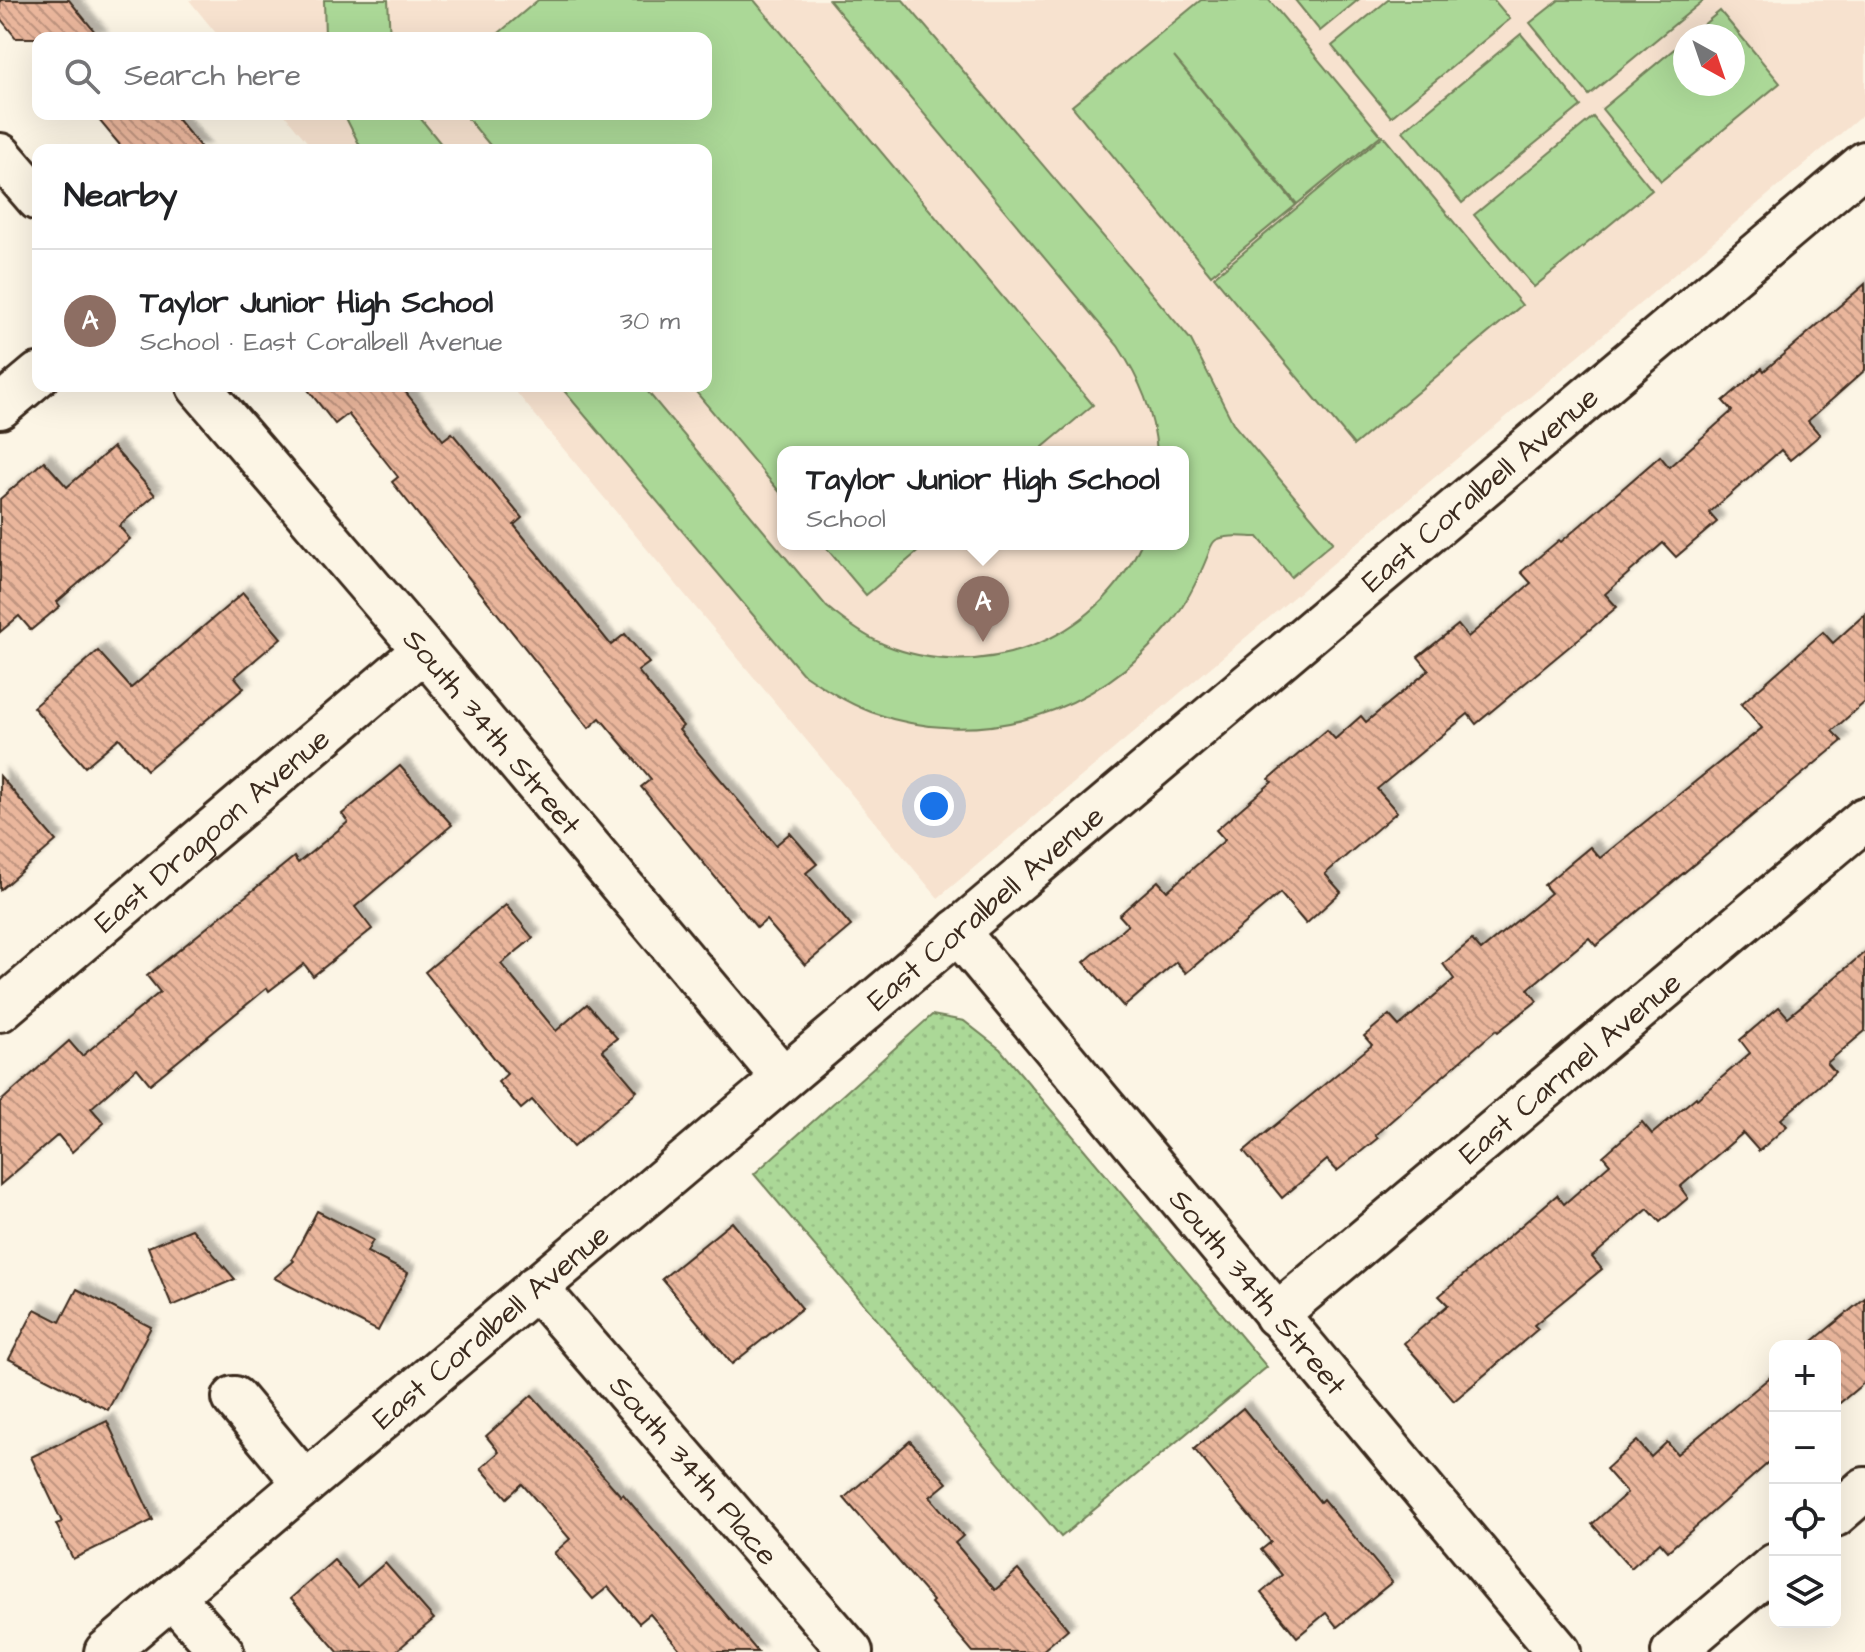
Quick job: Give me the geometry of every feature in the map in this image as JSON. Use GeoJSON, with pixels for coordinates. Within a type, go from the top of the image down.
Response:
{"type":"FeatureCollection","features":[{"type":"Feature","properties":{"kind":"street"},"geometry":{"type":"LineString","coordinates":[[0,155],[32,192]]}},
{"type":"Feature","properties":{"kind":"street","name":"East Coralbell Avenue"},"geometry":{"type":"LineString","coordinates":[[106,1652],[1865,163]]}},
{"type":"Feature","properties":{"kind":"street"},"geometry":{"type":"LineString","coordinates":[[0,407],[32,380]]}},
{"type":"Feature","properties":{"kind":"street","name":"South 34th Street"},"geometry":{"type":"LineString","coordinates":[[203,392],[783,1078]]}},
{"type":"Feature","properties":{"kind":"street","name":"East Dragoon Avenue"},"geometry":{"type":"LineString","coordinates":[[0,1010],[424,650]]}},
{"type":"Feature","properties":{"kind":"street","name":"East Carmel Avenue"},"geometry":{"type":"LineString","coordinates":[[1276,1315],[1865,819]]}},
{"type":"Feature","properties":{"kind":"street","name":"South 34th Street"},"geometry":{"type":"LineString","coordinates":[[957,931],[1559,1652]]}},
{"type":"Feature","properties":{"kind":"street","name":"South 34th Place"},"geometry":{"type":"LineString","coordinates":[[536,1287],[851,1652]]}},
{"type":"Feature","properties":{"kind":"street"},"geometry":{"type":"LineString","coordinates":[[234,1398],[305,1483]]}},
{"type":"Feature","properties":{"kind":"street"},"geometry":{"type":"LineString","coordinates":[[1841,1510],[1865,1489]]}},
{"type":"Feature","properties":{"kind":"street"},"geometry":{"type":"LineString","coordinates":[[1673,1652],[1769,1570]]}},
{"type":"Feature","properties":{"kind":"street"},"geometry":{"type":"LineString","coordinates":[[172,1596],[222,1652]]}},
{"type":"Feature","properties":{"kind":"shaded area"},"geometry":{"type":"Polygon","coordinates":[[[189,0],[1865,0],[1865,113],[938,898],[516,392],[712,392],[712,144],[309,144],[289,120],[712,120],[712,32],[215,32],[189,0]]]}},
{"type":"Feature","properties":{"kind":"green space"},"geometry":{"type":"Polygon","coordinates":[[[324,0],[388,0],[390,32],[325,32],[324,0]]]}},
{"type":"Feature","properties":{"kind":"green space"},"geometry":{"type":"Polygon","coordinates":[[[538,0],[754,0],[1093,405],[1044,446],[777,446],[777,489],[696,392],[712,392],[712,144],[489,144],[469,120],[712,120],[712,32],[500,32],[538,0]]]}},
{"type":"Feature","properties":{"kind":"green space"},"geometry":{"type":"Polygon","coordinates":[[[829,0],[903,0],[1191,340],[1234,425],[1333,542],[1291,577],[1258,537],[1220,538],[1212,545],[1196,582],[1170,624],[1141,655],[1108,681],[1072,702],[1034,717],[995,725],[954,728],[912,723],[861,708],[802,673],[565,392],[648,392],[827,607],[875,640],[920,655],[958,659],[996,656],[1032,646],[1066,630],[1096,607],[1121,578],[1137,550],[1189,550],[1189,446],[1156,446],[1145,397],[1118,346],[829,0]]]}},
{"type":"Feature","properties":{"kind":"green space"},"geometry":{"type":"Polygon","coordinates":[[[1201,0],[1269,0],[1381,135],[1297,204],[1174,57],[1296,205],[1211,275],[1072,106],[1201,0]]]}},
{"type":"Feature","properties":{"kind":"green space"},"geometry":{"type":"Polygon","coordinates":[[[1295,0],[1358,0],[1320,31],[1295,0]]]}},
{"type":"Feature","properties":{"kind":"green space"},"geometry":{"type":"Polygon","coordinates":[[[1388,0],[1494,0],[1510,19],[1391,117],[1332,46],[1388,0]]]}},
{"type":"Feature","properties":{"kind":"green space"},"geometry":{"type":"Polygon","coordinates":[[[1559,0],[1704,0],[1589,95],[1530,23],[1559,0]]]}},
{"type":"Feature","properties":{"kind":"green space"},"geometry":{"type":"Polygon","coordinates":[[[1720,11],[1731,24],[1704,24],[1720,11]]]}},
{"type":"Feature","properties":{"kind":"green space"},"geometry":{"type":"Polygon","coordinates":[[[1521,34],[1581,106],[1462,203],[1403,131],[1521,34]]]}},
{"type":"Feature","properties":{"kind":"green space"},"geometry":{"type":"Polygon","coordinates":[[[1745,41],[1780,83],[1661,181],[1602,109],[1673,50],[1673,96],[1745,96],[1745,41]]]}},
{"type":"Feature","properties":{"kind":"green space"},"geometry":{"type":"Polygon","coordinates":[[[1593,117],[1652,190],[1534,287],[1474,215],[1593,117]]]}},
{"type":"Feature","properties":{"kind":"green space"},"geometry":{"type":"Polygon","coordinates":[[[347,120],[422,120],[441,144],[359,144],[347,120]]]}},
{"type":"Feature","properties":{"kind":"green space"},"geometry":{"type":"Polygon","coordinates":[[[1383,136],[1522,305],[1354,445],[1214,277],[1383,136]]]}},
{"type":"Feature","properties":{"kind":"green space"},"geometry":{"type":"Polygon","coordinates":[[[828,550],[920,550],[866,595],[828,550]]]}},
{"type":"Feature","properties":{"kind":"green space"},"geometry":{"type":"Polygon","coordinates":[[[932,1015],[964,1021],[1000,1049],[1267,1367],[1061,1537],[754,1174],[932,1015]]]}},
{"type":"Feature","properties":{"kind":"building"},"geometry":{"type":"Polygon","coordinates":[[[0,0],[69,0],[95,32],[32,32],[32,38],[16,38],[0,18],[0,0]]]}},
{"type":"Feature","properties":{"kind":"building"},"geometry":{"type":"Polygon","coordinates":[[[99,120],[178,120],[198,144],[119,144],[99,120]]]}},
{"type":"Feature","properties":{"kind":"building"},"geometry":{"type":"Polygon","coordinates":[[[1865,284],[1865,370],[1808,421],[1820,435],[1790,460],[1781,450],[1709,513],[1717,522],[1676,557],[1663,543],[1605,594],[1617,607],[1476,724],[1468,714],[1377,789],[1397,812],[1325,874],[1341,892],[1306,924],[1280,893],[1186,973],[1176,962],[1124,1007],[1084,962],[1128,925],[1119,915],[1158,881],[1167,891],[1225,840],[1216,830],[1272,782],[1269,779],[1327,730],[1335,739],[1361,716],[1366,722],[1429,670],[1418,657],[1458,625],[1468,637],[1531,583],[1521,572],[1559,540],[1561,542],[1660,456],[1669,467],[1732,411],[1723,401],[1762,368],[1764,371],[1865,284]]]}},
{"type":"Feature","properties":{"kind":"building"},"geometry":{"type":"Polygon","coordinates":[[[310,392],[406,392],[443,440],[452,433],[522,518],[514,525],[611,645],[625,634],[649,663],[638,671],[683,726],[679,730],[776,845],[790,833],[817,864],[806,873],[851,926],[805,965],[766,920],[757,928],[641,787],[651,779],[600,718],[589,728],[392,482],[398,477],[348,414],[335,424],[310,392]]]}},
{"type":"Feature","properties":{"kind":"building"},"geometry":{"type":"Polygon","coordinates":[[[113,447],[155,495],[119,526],[130,539],[57,602],[60,606],[31,630],[19,616],[0,632],[0,499],[44,461],[67,487],[113,447]]]}},
{"type":"Feature","properties":{"kind":"building"},"geometry":{"type":"Polygon","coordinates":[[[243,593],[281,638],[235,677],[244,688],[147,770],[119,738],[85,767],[33,707],[98,651],[131,688],[243,593]]]}},
{"type":"Feature","properties":{"kind":"building"},"geometry":{"type":"Polygon","coordinates":[[[1865,614],[1865,702],[1832,731],[1842,741],[1596,946],[1589,938],[1528,989],[1537,1001],[1498,1032],[1496,1030],[1375,1135],[1378,1138],[1337,1171],[1327,1160],[1282,1198],[1244,1151],[1372,1045],[1364,1036],[1389,1015],[1399,1026],[1454,979],[1443,964],[1472,940],[1481,950],[1551,893],[1544,885],[1590,847],[1600,858],[1762,728],[1741,704],[1823,632],[1833,643],[1865,614]]]}},
{"type":"Feature","properties":{"kind":"building"},"geometry":{"type":"Polygon","coordinates":[[[400,766],[452,825],[355,907],[372,929],[313,976],[304,964],[269,991],[267,988],[150,1084],[137,1068],[91,1108],[104,1123],[72,1152],[58,1135],[0,1185],[0,1102],[69,1041],[82,1056],[160,992],[147,976],[294,857],[298,863],[348,822],[342,814],[400,766]]]}},
{"type":"Feature","properties":{"kind":"building"},"geometry":{"type":"Polygon","coordinates":[[[0,776],[56,841],[0,890],[0,776]]]}},
{"type":"Feature","properties":{"kind":"building"},"geometry":{"type":"Polygon","coordinates":[[[506,905],[533,938],[501,964],[556,1031],[587,1004],[617,1038],[602,1050],[637,1091],[573,1147],[532,1100],[521,1109],[498,1082],[507,1074],[425,972],[506,905]]]}},
{"type":"Feature","properties":{"kind":"building"},"geometry":{"type":"Polygon","coordinates":[[[1865,952],[1865,1031],[1827,1063],[1835,1072],[1781,1119],[1787,1126],[1759,1151],[1743,1133],[1680,1187],[1688,1198],[1660,1222],[1648,1209],[1592,1257],[1602,1269],[1534,1325],[1538,1329],[1454,1401],[1404,1343],[1448,1305],[1439,1296],[1557,1195],[1564,1204],[1610,1164],[1603,1156],[1642,1122],[1652,1134],[1697,1099],[1750,1053],[1740,1040],[1779,1007],[1788,1017],[1865,952]]]}},
{"type":"Feature","properties":{"kind":"building"},"geometry":{"type":"Polygon","coordinates":[[[317,1211],[373,1240],[367,1252],[408,1273],[378,1331],[274,1278],[294,1261],[292,1259],[317,1211]]]}},
{"type":"Feature","properties":{"kind":"building"},"geometry":{"type":"Polygon","coordinates":[[[732,1222],[802,1308],[732,1364],[662,1279],[732,1222]]]}},
{"type":"Feature","properties":{"kind":"building"},"geometry":{"type":"Polygon","coordinates":[[[192,1229],[235,1279],[172,1306],[148,1247],[192,1229]]]}},
{"type":"Feature","properties":{"kind":"building"},"geometry":{"type":"Polygon","coordinates":[[[77,1289],[151,1327],[108,1410],[9,1359],[35,1309],[60,1322],[77,1289]]]}},
{"type":"Feature","properties":{"kind":"building"},"geometry":{"type":"Polygon","coordinates":[[[1865,1298],[1865,1382],[1841,1402],[1841,1340],[1814,1340],[1865,1298]]]}},
{"type":"Feature","properties":{"kind":"building"},"geometry":{"type":"Polygon","coordinates":[[[1769,1378],[1769,1462],[1668,1551],[1660,1542],[1631,1568],[1592,1524],[1627,1493],[1606,1469],[1637,1441],[1651,1457],[1667,1442],[1677,1454],[1769,1378]]]}},
{"type":"Feature","properties":{"kind":"building"},"geometry":{"type":"Polygon","coordinates":[[[532,1395],[621,1496],[623,1494],[758,1652],[682,1652],[650,1614],[639,1623],[608,1587],[593,1599],[554,1553],[570,1539],[522,1484],[507,1498],[481,1468],[499,1452],[486,1436],[532,1395]]]}},
{"type":"Feature","properties":{"kind":"building"},"geometry":{"type":"Polygon","coordinates":[[[1243,1408],[1320,1502],[1323,1499],[1392,1582],[1337,1627],[1326,1613],[1297,1637],[1261,1593],[1282,1575],[1261,1550],[1271,1542],[1194,1449],[1243,1408]]]}},
{"type":"Feature","properties":{"kind":"building"},"geometry":{"type":"Polygon","coordinates":[[[107,1421],[153,1520],[73,1559],[56,1524],[62,1522],[31,1457],[107,1421]]]}},
{"type":"Feature","properties":{"kind":"building"},"geometry":{"type":"Polygon","coordinates":[[[910,1441],[947,1483],[930,1497],[963,1536],[955,1543],[995,1590],[1018,1570],[1068,1629],[1041,1652],[973,1652],[844,1498],[910,1441]]]}},
{"type":"Feature","properties":{"kind":"building"},"geometry":{"type":"Polygon","coordinates":[[[334,1560],[357,1587],[385,1563],[434,1619],[395,1652],[338,1652],[291,1598],[334,1560]]]}},
{"type":"Feature","properties":{"kind":"place","name":"Taylor Junior High School"},"geometry":{"type":"Point","coordinates":[983,642]}}]}
